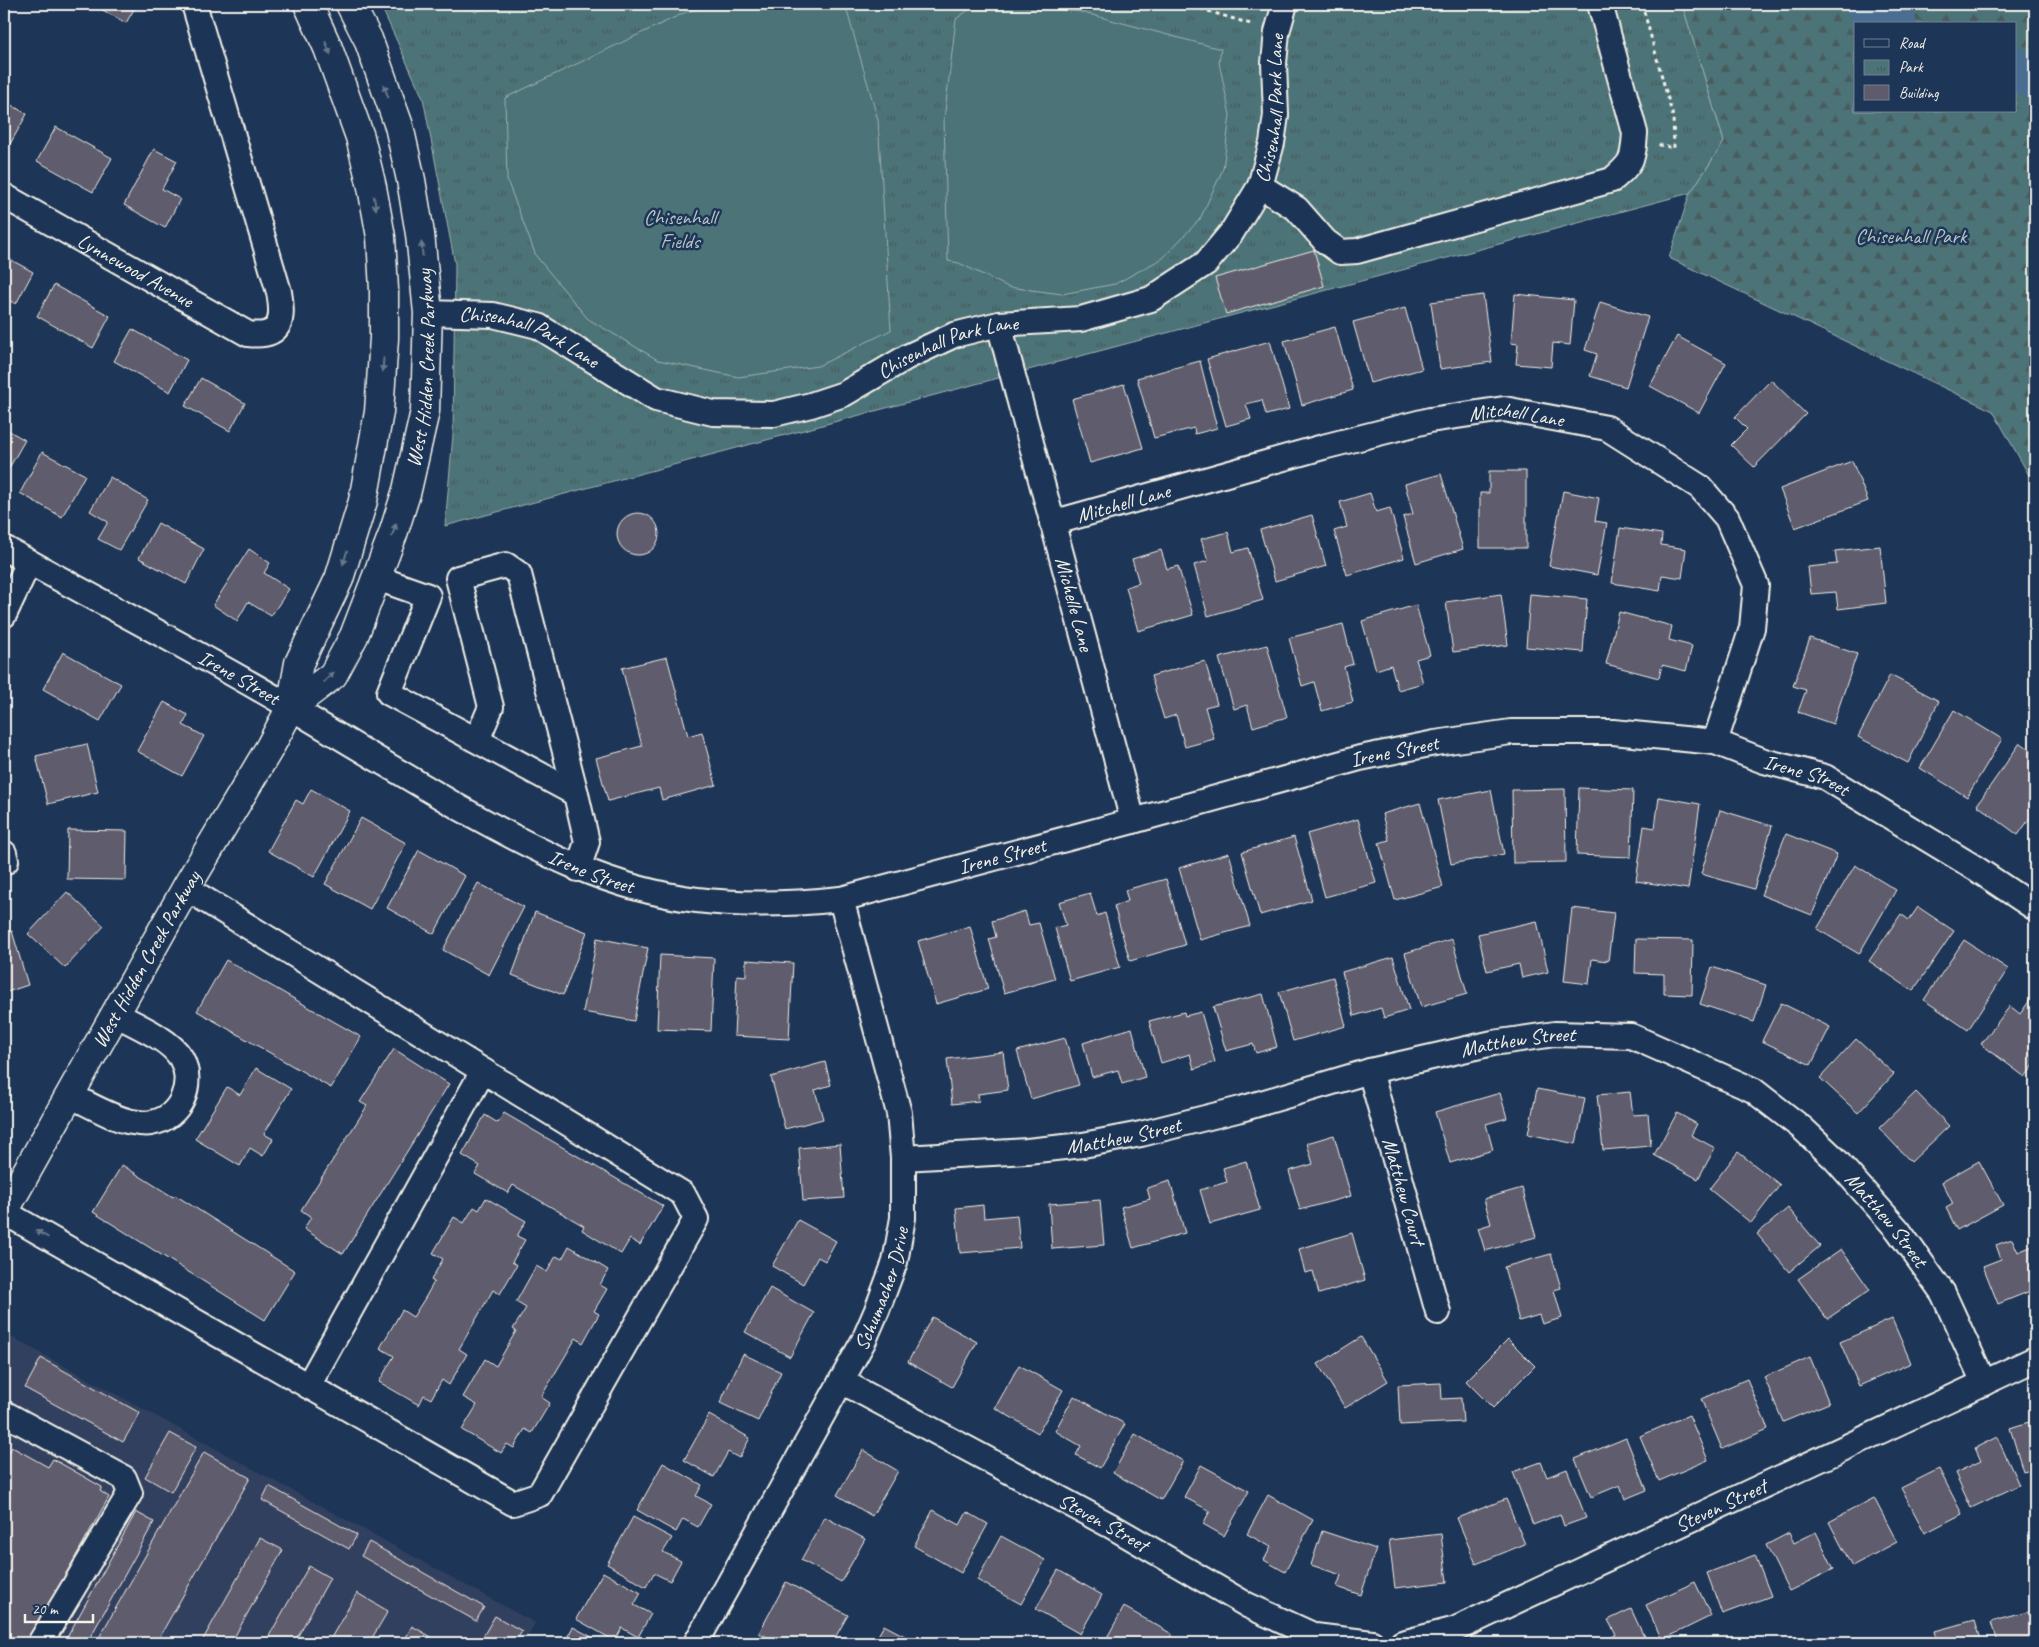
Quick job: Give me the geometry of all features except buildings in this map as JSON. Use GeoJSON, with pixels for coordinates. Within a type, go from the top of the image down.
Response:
{"type":"FeatureCollection","features":[{"type":"Feature","properties":{"kind":"main road","name":"West Hidden Creek Parkway"},"geometry":{"type":"LineString","coordinates":[[4,1212],[186,888],[270,747],[291,707],[299,663],[339,579],[363,501],[379,412],[384,338],[381,237],[370,178],[357,128],[328,48],[308,4]]}},
{"type":"Feature","properties":{"kind":"main road","name":"West Hidden Creek Parkway"},"geometry":{"type":"LineString","coordinates":[[291,707],[333,675],[354,636],[377,578],[407,490],[425,411],[428,313],[420,234],[411,180],[399,126],[368,39],[350,4]]}},
{"type":"Feature","properties":{"kind":"street","name":"Lynnewood Avenue"},"geometry":{"type":"LineString","coordinates":[[4,196],[248,334],[261,336],[271,333],[278,327],[281,319],[279,292],[194,4]]}},
{"type":"Feature","properties":{"kind":"street","name":"Chisenhall Park Lane"},"geometry":{"type":"LineString","coordinates":[[428,313],[493,315],[538,326],[656,398],[713,413],[774,414],[811,405],[860,386],[906,357],[954,335],[998,324],[1081,318],[1151,299],[1206,262],[1232,232],[1260,186],[1272,143],[1276,115],[1274,63],[1276,40],[1285,4]]}},
{"type":"Feature","properties":{"kind":"street"},"geometry":{"type":"LineString","coordinates":[[1260,186],[1298,209],[1325,241],[1340,252],[1357,251],[1612,180],[1628,166],[1635,152],[1635,133],[1600,4]]}},
{"type":"Feature","properties":{"kind":"street","name":"Michelle Lane"},"geometry":{"type":"LineString","coordinates":[[998,324],[1133,821]]}},
{"type":"Feature","properties":{"kind":"street","name":"Mitchell Lane"},"geometry":{"type":"LineString","coordinates":[[1052,523],[1323,447],[1430,420],[1504,409],[1607,428],[1700,488],[1728,518],[1756,585],[1752,628],[1715,742]]}},
{"type":"Feature","properties":{"kind":"street","name":"Irene Street"},"geometry":{"type":"LineString","coordinates":[[4,548],[291,707],[393,769],[526,845],[578,869],[655,892],[696,900],[760,904],[799,903],[841,898],[1133,821],[1360,758],[1435,742],[1501,733],[1613,732],[1715,742],[1764,761],[1825,776],[1972,866],[2035,908]]}},
{"type":"Feature","properties":{"kind":"street"},"geometry":{"type":"LineString","coordinates":[[4,615],[29,562]]}},
{"type":"Feature","properties":{"kind":"street"},"geometry":{"type":"LineString","coordinates":[[576,794],[389,693],[428,596],[437,586],[458,578],[506,565],[519,574],[576,794],[586,842],[578,869]]}},
{"type":"Feature","properties":{"kind":"street"},"geometry":{"type":"LineString","coordinates":[[377,578],[428,596]]}},
{"type":"Feature","properties":{"kind":"street"},"geometry":{"type":"LineString","coordinates":[[458,578],[491,707],[477,740]]}},
{"type":"Feature","properties":{"kind":"street"},"geometry":{"type":"LineString","coordinates":[[4,853],[6,861],[4,862]]}},
{"type":"Feature","properties":{"kind":"street"},"geometry":{"type":"LineString","coordinates":[[4,1212],[512,1503],[540,1494],[696,1219],[683,1194],[186,888]]}},
{"type":"Feature","properties":{"kind":"street","name":"Schumacher Drive"},"geometry":{"type":"LineString","coordinates":[[696,1643],[864,1340],[894,1262],[903,1218],[903,1158],[898,1113],[841,898]]}},
{"type":"Feature","properties":{"kind":"street"},"geometry":{"type":"LineString","coordinates":[[69,1095],[130,1122],[151,1123],[167,1118],[179,1106],[186,1092],[187,1076],[181,1058],[168,1044],[115,1014]]}},
{"type":"Feature","properties":{"kind":"street","name":"Matthew Street"},"geometry":{"type":"LineString","coordinates":[[903,1158],[1027,1151],[1093,1143],[1141,1134],[1241,1109],[1370,1072],[1493,1043],[1555,1034],[1631,1036],[1753,1090],[1802,1128],[1835,1159],[1898,1230],[1943,1293],[1984,1383]]}},
{"type":"Feature","properties":{"kind":"street"},"geometry":{"type":"LineString","coordinates":[[308,1386],[483,1071]]}},
{"type":"Feature","properties":{"kind":"street","name":"Matthew Court"},"geometry":{"type":"LineString","coordinates":[[1370,1072],[1438,1312]]}},
{"type":"Feature","properties":{"kind":"street","name":"Steven Street"},"geometry":{"type":"LineString","coordinates":[[1402,1643],[1456,1628],[2035,1359]]}},
{"type":"Feature","properties":{"kind":"street","name":"Steven Street"},"geometry":{"type":"LineString","coordinates":[[841,1381],[1113,1527],[1247,1605],[1315,1636],[1372,1643]]}},
{"type":"Feature","properties":{"kind":"street"},"geometry":{"type":"LineString","coordinates":[[4,1413],[124,1478],[130,1493],[40,1643]]}},
{"type":"Feature","properties":{"kind":"path"},"geometry":{"type":"LineString","coordinates":[[1185,4],[1254,25]]}},
{"type":"Feature","properties":{"kind":"path"},"geometry":{"type":"LineString","coordinates":[[1642,4],[1673,117],[1675,132],[1674,148],[1652,143]]}},
{"type":"Feature","properties":{"kind":"shaded area"},"geometry":{"type":"Polygon","coordinates":[[[4,1333],[535,1623],[524,1643],[4,1643],[4,1333]]]}},
{"type":"Feature","properties":{"kind":"green space","name":"Chisenhall Fields"},"geometry":{"type":"Polygon","coordinates":[[[380,4],[1682,4],[1724,142],[1690,193],[445,526],[453,435],[455,264],[423,98],[380,4]]]}},
{"type":"Feature","properties":{"kind":"green space"},"geometry":{"type":"Polygon","coordinates":[[[468,4],[499,4],[475,12],[468,4]]]}},
{"type":"Feature","properties":{"kind":"green space"},"geometry":{"type":"Polygon","coordinates":[[[716,4],[845,4],[878,120],[891,330],[818,366],[738,377],[658,360],[588,319],[536,256],[507,180],[505,98],[686,12],[716,4]]]}},
{"type":"Feature","properties":{"kind":"green space"},"geometry":{"type":"Polygon","coordinates":[[[977,4],[1007,4],[1081,12],[1221,49],[1219,62],[1230,115],[1223,169],[1200,219],[1163,258],[1115,284],[1062,294],[1008,287],[959,263],[948,261],[944,120],[956,19],[977,4]]]}},
{"type":"Feature","properties":{"kind":"green space","name":"Chisenhall Park"},"geometry":{"type":"Polygon","coordinates":[[[1682,4],[2035,4],[2035,486],[1993,411],[1669,258],[1690,193],[1724,142],[1682,4]]]}},
{"type":"Feature","properties":{"kind":"waterway"},"geometry":{"type":"LineString","coordinates":[[1865,4],[1893,22]]}},
{"type":"Feature","properties":{"kind":"waterway"},"geometry":{"type":"LineString","coordinates":[[2016,69],[2035,80]]}}]}
